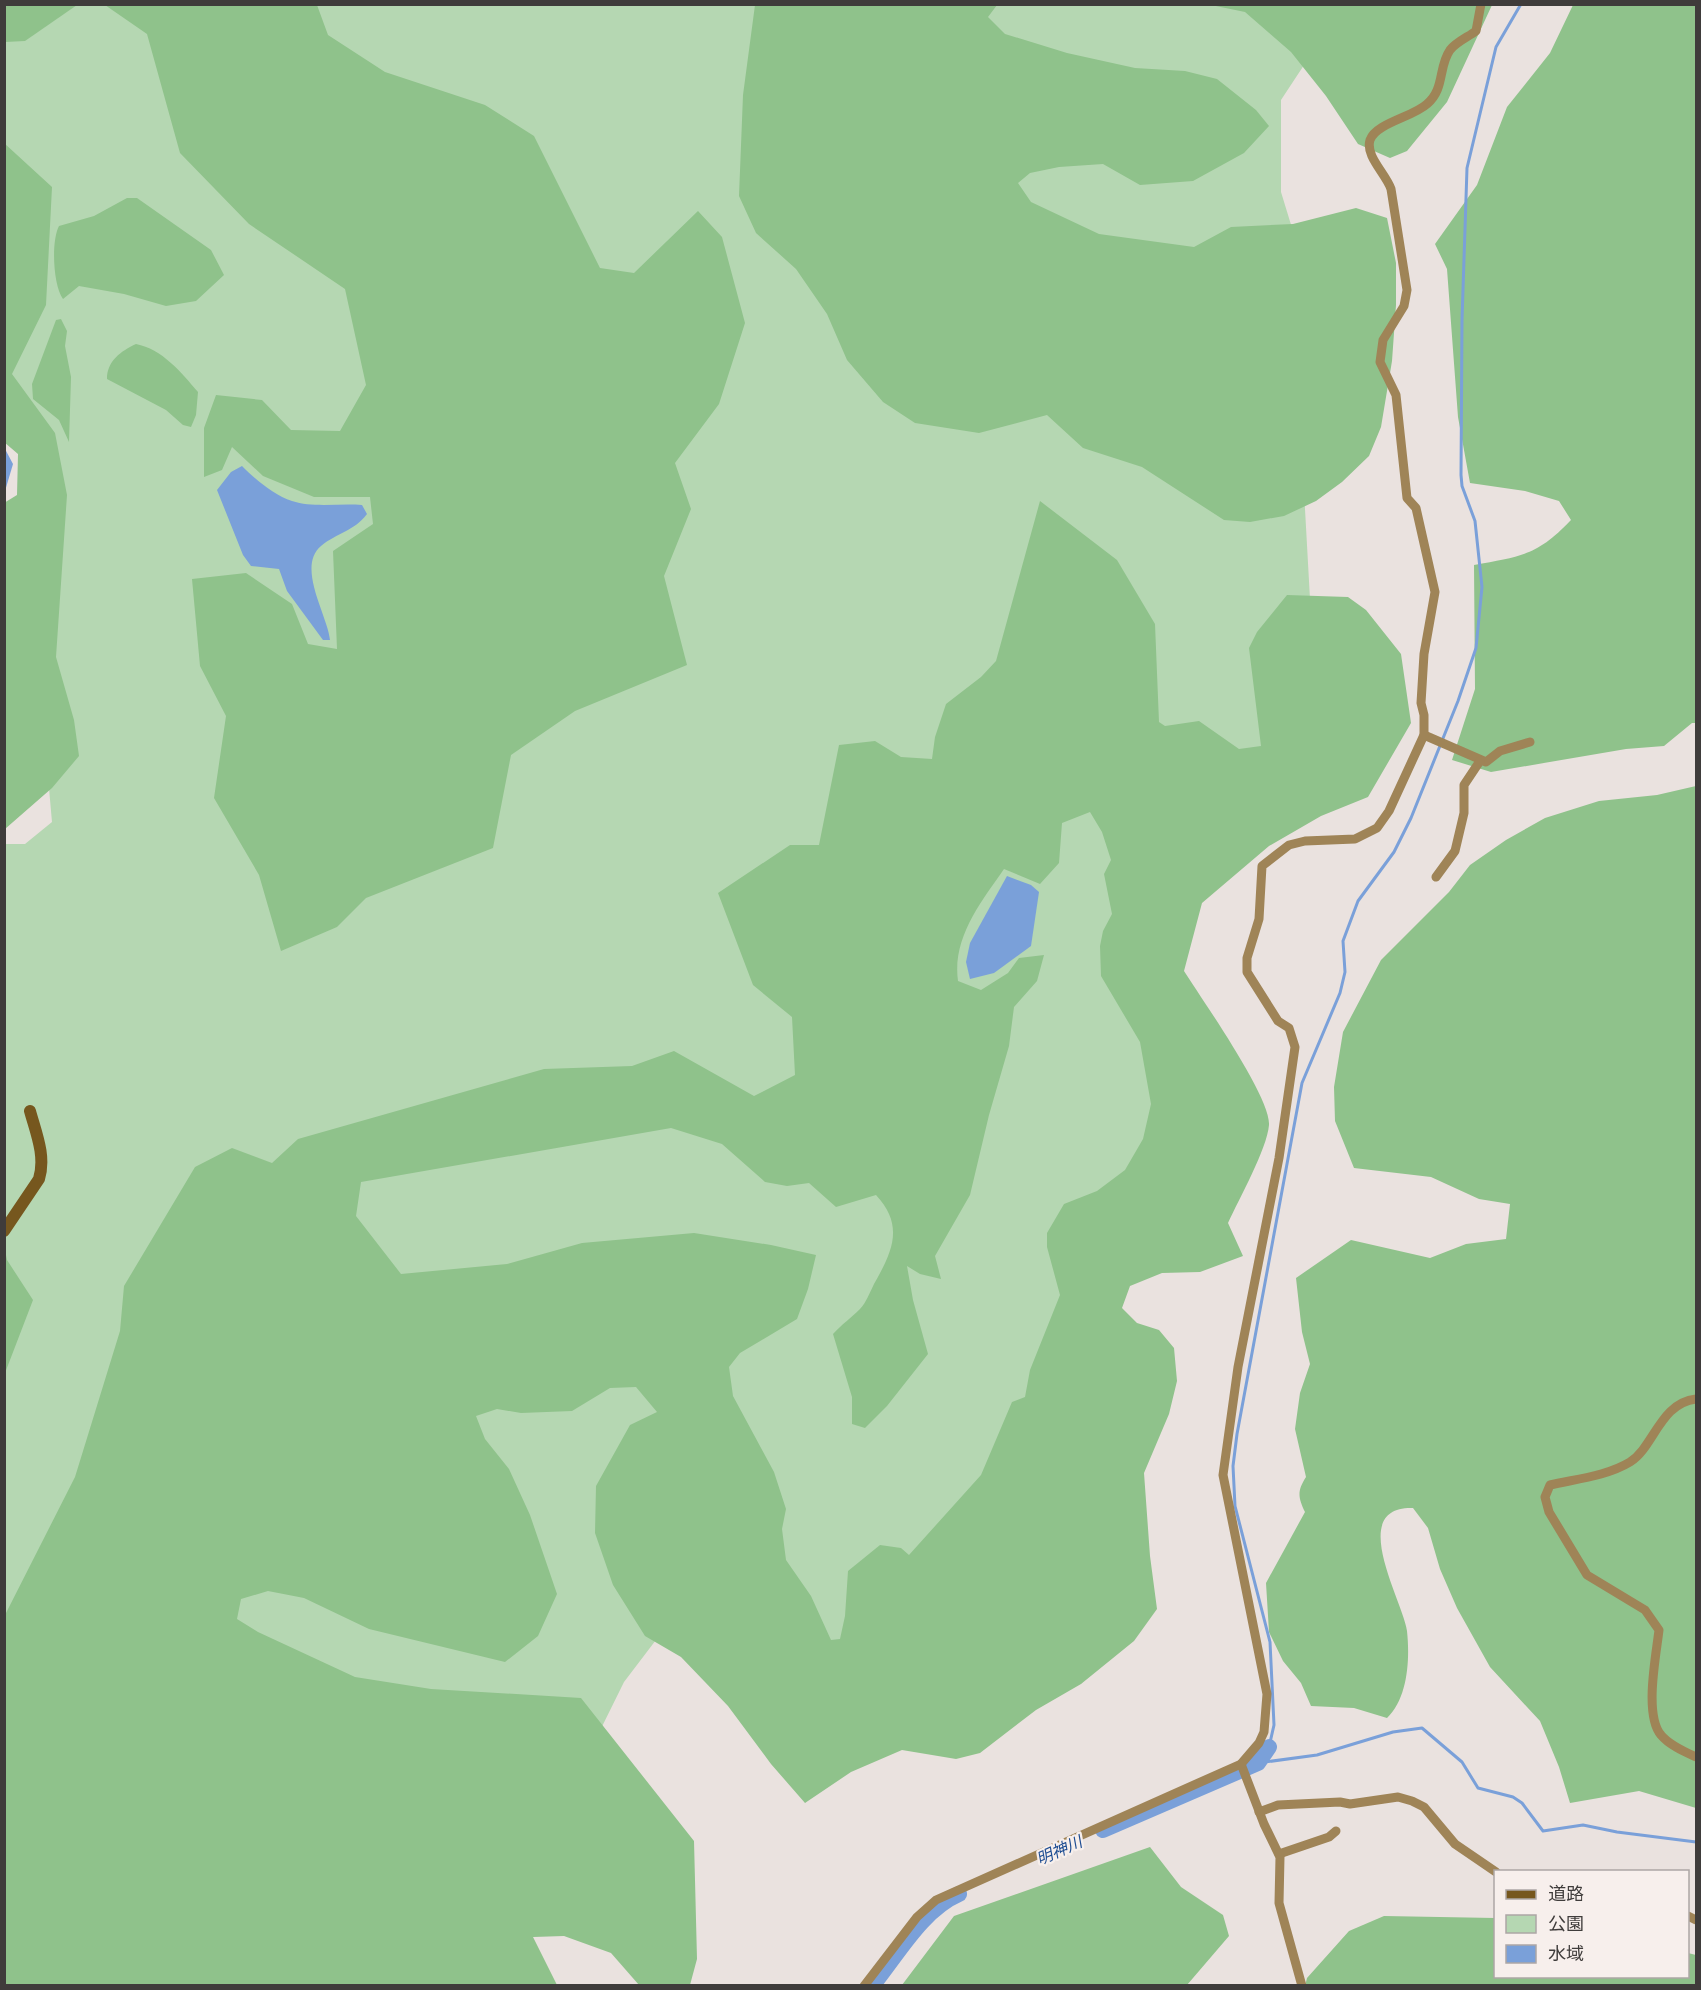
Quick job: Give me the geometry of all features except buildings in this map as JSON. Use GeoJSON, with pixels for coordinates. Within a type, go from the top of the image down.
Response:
{"type":"FeatureCollection","features":[{"type":"Feature","properties":{"kind":"street"},"geometry":{"type":"LineString","coordinates":[[864,1986],[917,1917],[936,1900],[1241,1764],[1259,1743],[1264,1732],[1267,1694],[1223,1475],[1238,1367],[1279,1158],[1295,1047],[1289,1028],[1278,1021],[1247,972],[1247,958],[1259,919],[1259,876],[1262,866],[1289,844],[1355,839],[1377,828],[1389,811],[1424,735],[1424,715],[1421,703],[1424,654],[1435,592],[1416,508],[1407,498],[1396,395],[1380,362],[1383,340],[1404,306],[1407,290],[1391,189],[1386,176],[1369,150],[1375,132],[1383,126],[1419,111],[1431,101],[1441,85],[1449,50],[1476,31],[1481,4]]}},
{"type":"Feature","properties":{"kind":"street"},"geometry":{"type":"LineString","coordinates":[[1424,735],[1486,762],[1511,746],[1530,742]]}},
{"type":"Feature","properties":{"kind":"street"},"geometry":{"type":"LineString","coordinates":[[1436,877],[1455,851],[1464,813],[1464,785],[1480,761]]}},
{"type":"Feature","properties":{"kind":"street"},"geometry":{"type":"LineString","coordinates":[[4,1230],[39,1179],[42,1169],[43,1160],[30,1111]]}},
{"type":"Feature","properties":{"kind":"street"},"geometry":{"type":"LineString","coordinates":[[1696,1399],[1686,1400],[1663,1420],[1631,1461],[1592,1477],[1550,1485],[1545,1497],[1549,1512],[1587,1575],[1645,1610],[1659,1630],[1652,1701],[1654,1719],[1661,1735],[1696,1757]]}},
{"type":"Feature","properties":{"kind":"street"},"geometry":{"type":"LineString","coordinates":[[1241,1764],[1278,1854],[1279,1904],[1302,1986]]}},
{"type":"Feature","properties":{"kind":"street"},"geometry":{"type":"LineString","coordinates":[[1259,1812],[1278,1805],[1340,1802],[1350,1804],[1398,1797],[1424,1807],[1455,1844],[1494,1871]]}},
{"type":"Feature","properties":{"kind":"street"},"geometry":{"type":"LineString","coordinates":[[1278,1854],[1329,1837],[1336,1831]]}},
{"type":"Feature","properties":{"kind":"green space"},"geometry":{"type":"Polygon","coordinates":[[[4,5],[77,5],[25,41],[5,42],[4,5]]]}},
{"type":"Feature","properties":{"kind":"green space"},"geometry":{"type":"Polygon","coordinates":[[[5,5],[1403,5],[1308,59],[1281,100],[1281,192],[1307,277],[1303,473],[1313,653],[1211,868],[1166,996],[1158,1190],[856,1698],[697,1586],[624,1682],[583,1765],[5,1942],[4,844],[25,844],[52,822],[41,698],[44,570],[5,384],[5,5]]]}},
{"type":"Feature","properties":{"kind":"green space"},"geometry":{"type":"Polygon","coordinates":[[[105,5],[317,5],[328,35],[385,72],[485,105],[534,136],[600,268],[634,273],[698,211],[722,237],[745,323],[719,404],[675,463],[691,509],[664,576],[687,665],[575,711],[511,755],[493,848],[366,898],[337,927],[281,951],[259,875],[214,798],[226,716],[200,666],[192,579],[246,573],[292,604],[308,644],[337,649],[333,551],[373,524],[370,497],[314,497],[263,476],[232,447],[222,470],[204,477],[204,428],[216,395],[262,400],[291,430],[340,431],[366,385],[345,289],[249,224],[180,153],[147,34],[105,5]]]}},
{"type":"Feature","properties":{"kind":"green space"},"geometry":{"type":"Polygon","coordinates":[[[755,5],[997,5],[988,17],[1005,34],[1067,53],[1135,68],[1185,71],[1217,79],[1256,110],[1269,126],[1244,153],[1193,181],[1140,185],[1103,164],[1059,167],[1030,173],[1018,183],[1031,202],[1099,234],[1194,247],[1231,227],[1293,224],[1356,208],[1387,218],[1396,263],[1392,361],[1381,427],[1369,456],[1342,482],[1316,501],[1284,516],[1250,522],[1224,520],[1142,467],[1083,448],[1047,415],[979,433],[915,423],[883,402],[847,360],[827,314],[796,269],[756,233],[739,196],[743,95],[755,5]]]}},
{"type":"Feature","properties":{"kind":"green space"},"geometry":{"type":"Polygon","coordinates":[[[1211,5],[1492,5],[1447,102],[1407,151],[1390,158],[1358,144],[1326,96],[1291,52],[1245,12],[1211,5]]]}},
{"type":"Feature","properties":{"kind":"green space"},"geometry":{"type":"Polygon","coordinates":[[[1573,5],[1696,5],[1696,723],[1692,723],[1664,746],[1626,749],[1491,772],[1452,760],[1475,689],[1474,565],[1516,556],[1538,548],[1571,520],[1559,501],[1525,491],[1470,483],[1458,417],[1447,269],[1435,244],[1477,185],[1507,107],[1550,53],[1573,5]]]}},
{"type":"Feature","properties":{"kind":"green space"},"geometry":{"type":"Polygon","coordinates":[[[4,143],[52,187],[46,305],[12,374],[55,433],[67,495],[56,657],[74,720],[79,756],[52,788],[5,829],[4,503],[17,495],[18,454],[4,442],[4,143]]]}},
{"type":"Feature","properties":{"kind":"green space"},"geometry":{"type":"Polygon","coordinates":[[[127,198],[137,198],[211,250],[224,275],[196,301],[166,306],[124,294],[79,286],[63,299],[57,284],[54,263],[56,233],[59,226],[94,216],[127,198]]]}},
{"type":"Feature","properties":{"kind":"green space"},"geometry":{"type":"Polygon","coordinates":[[[61,319],[67,331],[65,346],[71,377],[69,442],[59,420],[33,399],[32,384],[56,320],[61,319]]]}},
{"type":"Feature","properties":{"kind":"green space"},"geometry":{"type":"Polygon","coordinates":[[[136,344],[163,356],[198,392],[196,415],[191,427],[183,425],[166,410],[107,379],[109,367],[116,357],[136,344]]]}},
{"type":"Feature","properties":{"kind":"green space"},"geometry":{"type":"Polygon","coordinates":[[[1040,501],[1117,560],[1155,624],[1159,722],[1165,726],[1199,721],[1239,749],[1261,746],[1249,648],[1257,632],[1287,595],[1348,597],[1366,610],[1401,654],[1411,723],[1368,797],[1321,816],[1269,846],[1202,903],[1184,971],[1247,1071],[1267,1111],[1269,1125],[1258,1160],[1228,1223],[1243,1256],[1200,1272],[1162,1273],[1130,1286],[1122,1308],[1137,1323],[1159,1330],[1174,1348],[1177,1381],[1169,1414],[1144,1473],[1150,1556],[1157,1609],[1134,1641],[1081,1684],[1036,1710],[980,1753],[956,1759],[902,1750],[851,1772],[805,1803],[771,1764],[728,1706],[681,1657],[645,1636],[613,1585],[595,1533],[596,1486],[630,1425],[657,1412],[636,1387],[610,1388],[572,1411],[521,1413],[497,1409],[476,1416],[485,1439],[509,1469],[530,1515],[557,1594],[538,1636],[505,1662],[369,1629],[304,1598],[268,1591],[241,1599],[237,1619],[258,1632],[355,1677],[431,1689],[581,1698],[694,1841],[697,1959],[690,1985],[639,1985],[611,1953],[564,1936],[533,1937],[557,1985],[5,1985],[5,1615],[75,1477],[120,1331],[124,1286],[195,1167],[232,1148],[272,1163],[298,1139],[544,1069],[632,1066],[674,1051],[754,1096],[795,1075],[792,1017],[753,985],[718,893],[790,845],[819,845],[839,745],[875,741],[901,757],[932,759],[935,737],[946,704],[981,677],[996,661],[1040,501]],[[1090,812],[1062,823],[1059,863],[1040,884],[1004,869],[970,921],[964,935],[957,965],[958,981],[981,990],[1008,973],[1019,958],[1044,955],[1037,981],[1014,1007],[1009,1046],[989,1115],[970,1195],[935,1256],[941,1279],[920,1274],[907,1266],[913,1300],[928,1354],[887,1406],[865,1428],[852,1424],[852,1397],[833,1334],[864,1304],[890,1250],[893,1228],[885,1206],[876,1195],[836,1207],[809,1183],[787,1186],[765,1182],[722,1144],[671,1128],[361,1182],[356,1216],[401,1274],[507,1264],[582,1243],[694,1233],[771,1245],[816,1255],[808,1289],[797,1319],[740,1353],[729,1367],[733,1396],[774,1472],[786,1509],[782,1529],[786,1560],[811,1596],[831,1640],[840,1639],[845,1616],[848,1571],[880,1545],[901,1548],[909,1555],[981,1475],[1012,1402],[1025,1397],[1030,1370],[1060,1295],[1047,1247],[1047,1233],[1064,1204],[1097,1191],[1125,1170],[1143,1139],[1151,1104],[1140,1042],[1101,976],[1100,946],[1103,931],[1112,914],[1104,874],[1111,860],[1102,832],[1090,812]]]}},
{"type":"Feature","properties":{"kind":"green space"},"geometry":{"type":"Polygon","coordinates":[[[1696,786],[1696,1808],[1639,1791],[1570,1803],[1559,1767],[1540,1721],[1490,1667],[1457,1608],[1440,1569],[1428,1528],[1413,1508],[1393,1511],[1383,1522],[1381,1538],[1383,1558],[1403,1617],[1408,1642],[1406,1678],[1394,1710],[1387,1718],[1354,1708],[1311,1706],[1301,1683],[1283,1661],[1269,1632],[1266,1583],[1305,1512],[1300,1494],[1306,1477],[1295,1429],[1300,1393],[1310,1364],[1302,1332],[1296,1278],[1351,1240],[1430,1258],[1466,1244],[1506,1239],[1510,1204],[1479,1199],[1431,1177],[1354,1168],[1335,1121],[1334,1087],[1343,1032],[1381,960],[1449,892],[1470,865],[1506,840],[1545,818],[1599,801],[1657,795],[1696,786]]]}},
{"type":"Feature","properties":{"kind":"green space"},"geometry":{"type":"Polygon","coordinates":[[[5,1250],[7,1260],[33,1300],[5,1373],[5,1250]]]}},
{"type":"Feature","properties":{"kind":"green space"},"geometry":{"type":"Polygon","coordinates":[[[1150,1847],[1181,1887],[1223,1915],[1229,1936],[1187,1985],[902,1985],[954,1916],[1150,1847]]]}},
{"type":"Feature","properties":{"kind":"green space"},"geometry":{"type":"Polygon","coordinates":[[[1384,1916],[1494,1918],[1494,1978],[1689,1978],[1689,1953],[1696,1955],[1696,1985],[1305,1986],[1307,1978],[1349,1931],[1384,1916]]]}},
{"type":"Feature","properties":{"kind":"water"},"geometry":{"type":"Polygon","coordinates":[[[5,449],[13,464],[4,491],[5,449]]]}},
{"type":"Feature","properties":{"kind":"water"},"geometry":{"type":"Polygon","coordinates":[[[242,466],[265,486],[292,501],[318,505],[362,505],[367,514],[356,525],[321,546],[314,555],[312,579],[330,640],[323,640],[287,591],[279,569],[251,566],[243,555],[217,490],[231,472],[242,466]]]}},
{"type":"Feature","properties":{"kind":"water"},"geometry":{"type":"Polygon","coordinates":[[[1007,876],[1031,885],[1039,892],[1031,946],[994,973],[970,979],[966,962],[970,943],[1007,876]]]}},
{"type":"Feature","properties":{"kind":"waterway"},"geometry":{"type":"LineString","coordinates":[[1269,1747],[1274,1725],[1270,1642],[1235,1506],[1233,1466],[1237,1434],[1302,1083],[1340,993],[1345,972],[1343,941],[1358,901],[1394,852],[1411,818],[1458,701],[1476,648],[1482,587],[1475,521],[1462,486],[1461,475],[1462,320],[1467,168],[1496,47],[1521,4]]}},
{"type":"Feature","properties":{"kind":"waterway"},"geometry":{"type":"LineString","coordinates":[[1258,1763],[1317,1755],[1393,1732],[1422,1728],[1462,1762],[1478,1788],[1513,1797],[1522,1803],[1543,1831],[1583,1825],[1617,1832],[1696,1842]]}},
{"type":"Feature","properties":{"kind":"waterway","name":"明神川"},"geometry":{"type":"LineString","coordinates":[[1103,1830],[1258,1763],[1269,1747]]}},
{"type":"Feature","properties":{"kind":"waterway","name":"明神川"},"geometry":{"type":"LineString","coordinates":[[872,1986],[922,1922],[946,1901],[959,1894]]}}]}
